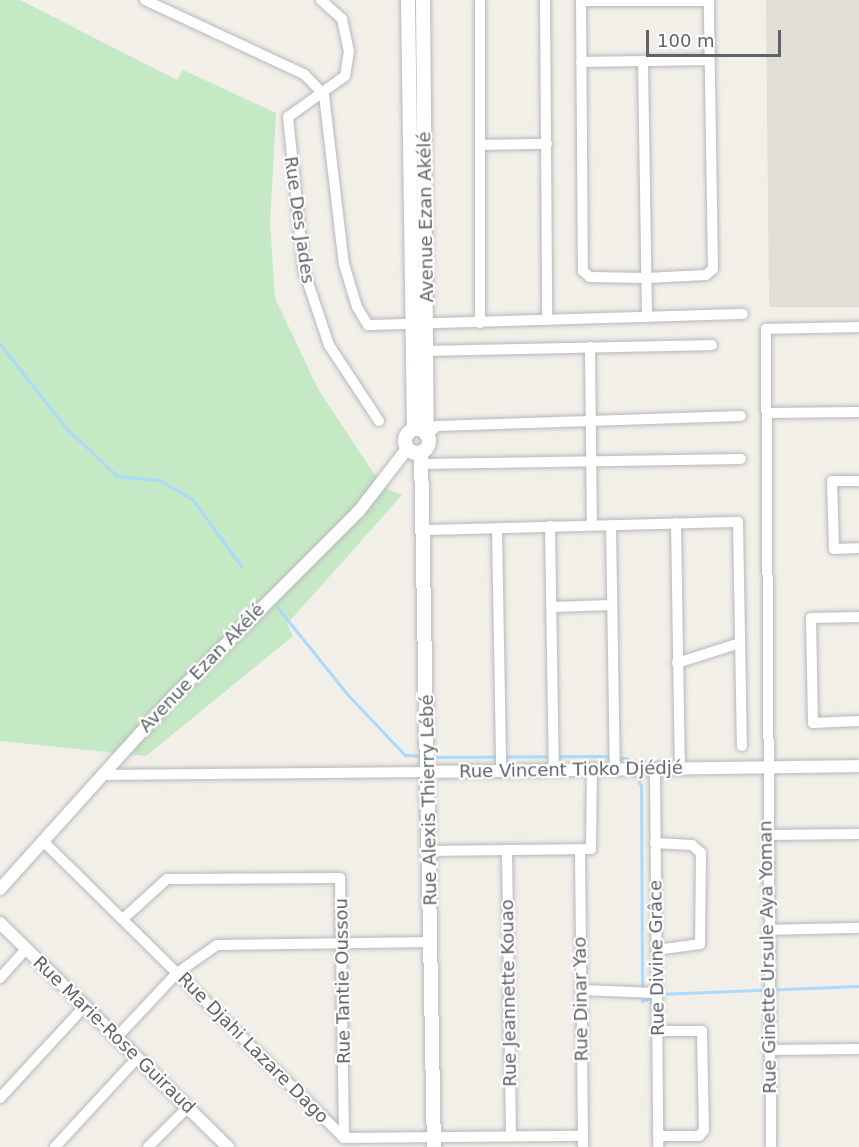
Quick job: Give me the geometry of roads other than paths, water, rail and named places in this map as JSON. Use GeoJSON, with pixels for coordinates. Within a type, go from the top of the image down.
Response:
{"type":"FeatureCollection","features":[{"type":"Feature","properties":{"kind":"main road","name":"Avenue Ezan Akélé"},"geometry":{"type":"LineString","coordinates":[[408,0],[421,325],[427,351],[427,435]]}},
{"type":"Feature","properties":{"kind":"main road","name":"Avenue Ezan Akélé"},"geometry":{"type":"LineString","coordinates":[[414,429],[421,325],[423,0]]}},
{"type":"Feature","properties":{"kind":"main road"},"geometry":{"type":"LineString","coordinates":[[414,429],[427,435],[428,446],[422,458],[407,449],[405,437],[414,429]]}},
{"type":"Feature","properties":{"kind":"main road","name":"Rue Alexis Thierry Lébé"},"geometry":{"type":"LineString","coordinates":[[422,458],[431,851],[434,1142]]}},
{"type":"Feature","properties":{"kind":"street"},"geometry":{"type":"LineString","coordinates":[[145,0],[304,74],[324,95],[344,264],[357,307],[368,325],[743,314]]}},
{"type":"Feature","properties":{"kind":"street","name":"Rue Des Jades"},"geometry":{"type":"LineString","coordinates":[[321,0],[342,19],[349,38],[345,76],[324,95],[292,112],[286,124],[304,271],[329,345],[379,421]]}},
{"type":"Feature","properties":{"kind":"street"},"geometry":{"type":"LineString","coordinates":[[480,0],[480,323]]}},
{"type":"Feature","properties":{"kind":"street"},"geometry":{"type":"LineString","coordinates":[[545,0],[547,320]]}},
{"type":"Feature","properties":{"kind":"street"},"geometry":{"type":"LineString","coordinates":[[581,0],[645,1],[709,0],[713,269],[705,275],[646,278],[590,277],[583,271],[581,0]]}},
{"type":"Feature","properties":{"kind":"street"},"geometry":{"type":"LineString","coordinates":[[581,62],[709,60]]}},
{"type":"Feature","properties":{"kind":"street"},"geometry":{"type":"LineString","coordinates":[[643,61],[647,317]]}},
{"type":"Feature","properties":{"kind":"street"},"geometry":{"type":"LineString","coordinates":[[480,145],[547,144]]}},
{"type":"Feature","properties":{"kind":"street","name":"Rue Ginette Ursule Aya Yoman"},"geometry":{"type":"LineString","coordinates":[[771,1147],[766,768],[768,413],[766,329],[859,327]]}},
{"type":"Feature","properties":{"kind":"street"},"geometry":{"type":"LineString","coordinates":[[427,351],[712,345]]}},
{"type":"Feature","properties":{"kind":"street"},"geometry":{"type":"LineString","coordinates":[[590,347],[592,525]]}},
{"type":"Feature","properties":{"kind":"street"},"geometry":{"type":"LineString","coordinates":[[768,413],[859,412]]}},
{"type":"Feature","properties":{"kind":"street"},"geometry":{"type":"LineString","coordinates":[[427,435],[437,426],[590,419],[741,416]]}},
{"type":"Feature","properties":{"kind":"street","name":"Avenue Ezan Akélé"},"geometry":{"type":"LineString","coordinates":[[0,889],[102,775],[258,609],[359,511],[407,449]]}},
{"type":"Feature","properties":{"kind":"street"},"geometry":{"type":"LineString","coordinates":[[422,458],[591,462],[741,459]]}},
{"type":"Feature","properties":{"kind":"street"},"geometry":{"type":"LineString","coordinates":[[859,481],[832,481],[834,549],[859,548]]}},
{"type":"Feature","properties":{"kind":"street"},"geometry":{"type":"LineString","coordinates":[[425,530],[738,522],[742,746]]}},
{"type":"Feature","properties":{"kind":"street"},"geometry":{"type":"LineString","coordinates":[[676,523],[680,768]]}},
{"type":"Feature","properties":{"kind":"street"},"geometry":{"type":"LineString","coordinates":[[610,525],[615,769]]}},
{"type":"Feature","properties":{"kind":"street"},"geometry":{"type":"LineString","coordinates":[[550,526],[554,770]]}},
{"type":"Feature","properties":{"kind":"street"},"geometry":{"type":"LineString","coordinates":[[497,529],[501,770]]}},
{"type":"Feature","properties":{"kind":"street"},"geometry":{"type":"LineString","coordinates":[[552,607],[612,605]]}},
{"type":"Feature","properties":{"kind":"street"},"geometry":{"type":"LineString","coordinates":[[859,617],[811,618],[813,723],[859,722]]}},
{"type":"Feature","properties":{"kind":"street"},"geometry":{"type":"LineString","coordinates":[[677,663],[740,643]]}},
{"type":"Feature","properties":{"kind":"street","name":"Rue Vincent Tioko Djédjé"},"geometry":{"type":"LineString","coordinates":[[102,775],[859,766]]}},
{"type":"Feature","properties":{"kind":"street"},"geometry":{"type":"LineString","coordinates":[[431,851],[580,850],[593,845],[592,769]]}},
{"type":"Feature","properties":{"kind":"street","name":"Rue Divine Grâce"},"geometry":{"type":"LineString","coordinates":[[655,769],[658,1141]]}},
{"type":"Feature","properties":{"kind":"street"},"geometry":{"type":"LineString","coordinates":[[767,836],[859,834]]}},
{"type":"Feature","properties":{"kind":"street","name":"Rue Djahi Lazare Dago"},"geometry":{"type":"LineString","coordinates":[[44,842],[124,918],[345,1138],[434,1142],[511,1136],[583,1141]]}},
{"type":"Feature","properties":{"kind":"street"},"geometry":{"type":"LineString","coordinates":[[655,843],[692,845],[701,853],[700,944],[657,950]]}},
{"type":"Feature","properties":{"kind":"street","name":"Rue Jeannette Kouao"},"geometry":{"type":"LineString","coordinates":[[507,850],[511,1136]]}},
{"type":"Feature","properties":{"kind":"street","name":"Rue Dinar Yao"},"geometry":{"type":"LineString","coordinates":[[580,850],[583,1141]]}},
{"type":"Feature","properties":{"kind":"street","name":"Rue Tantie Oussou"},"geometry":{"type":"LineString","coordinates":[[124,918],[167,879],[336,876],[342,882],[345,1138]]}},
{"type":"Feature","properties":{"kind":"street","name":"Rue Marie-Rose Guiraud"},"geometry":{"type":"LineString","coordinates":[[0,922],[228,1147]]}},
{"type":"Feature","properties":{"kind":"street"},"geometry":{"type":"LineString","coordinates":[[768,930],[859,928]]}},
{"type":"Feature","properties":{"kind":"street"},"geometry":{"type":"LineString","coordinates":[[116,1038],[177,973],[217,945],[342,941],[432,942]]}},
{"type":"Feature","properties":{"kind":"street"},"geometry":{"type":"LineString","coordinates":[[0,978],[26,949]]}},
{"type":"Feature","properties":{"kind":"street"},"geometry":{"type":"LineString","coordinates":[[581,990],[657,993]]}},
{"type":"Feature","properties":{"kind":"street"},"geometry":{"type":"LineString","coordinates":[[0,1098],[84,1007]]}},
{"type":"Feature","properties":{"kind":"street"},"geometry":{"type":"LineString","coordinates":[[658,1031],[702,1031],[704,1130],[699,1136],[658,1141]]}},
{"type":"Feature","properties":{"kind":"street"},"geometry":{"type":"LineString","coordinates":[[769,1050],[859,1049]]}},
{"type":"Feature","properties":{"kind":"street"},"geometry":{"type":"LineString","coordinates":[[55,1147],[136,1058]]}},
{"type":"Feature","properties":{"kind":"street"},"geometry":{"type":"LineString","coordinates":[[148,1147],[188,1107]]}},
{"type":"Feature","properties":{"kind":"waterway"},"geometry":{"type":"LineString","coordinates":[[0,344],[67,429],[117,476],[159,480],[193,500],[241,566]]}},
{"type":"Feature","properties":{"kind":"waterway"},"geometry":{"type":"LineString","coordinates":[[277,607],[348,695],[405,755],[424,756]]}},
{"type":"Feature","properties":{"kind":"waterway"},"geometry":{"type":"LineString","coordinates":[[430,757],[602,756],[627,758],[631,766]]}},
{"type":"Feature","properties":{"kind":"waterway"},"geometry":{"type":"LineString","coordinates":[[634,772],[641,786],[642,989]]}},
{"type":"Feature","properties":{"kind":"waterway"},"geometry":{"type":"LineString","coordinates":[[659,994],[859,986]]}},
{"type":"Feature","properties":{"kind":"waterway"},"geometry":{"type":"LineString","coordinates":[[642,996],[642,1001],[653,997]]}}]}
